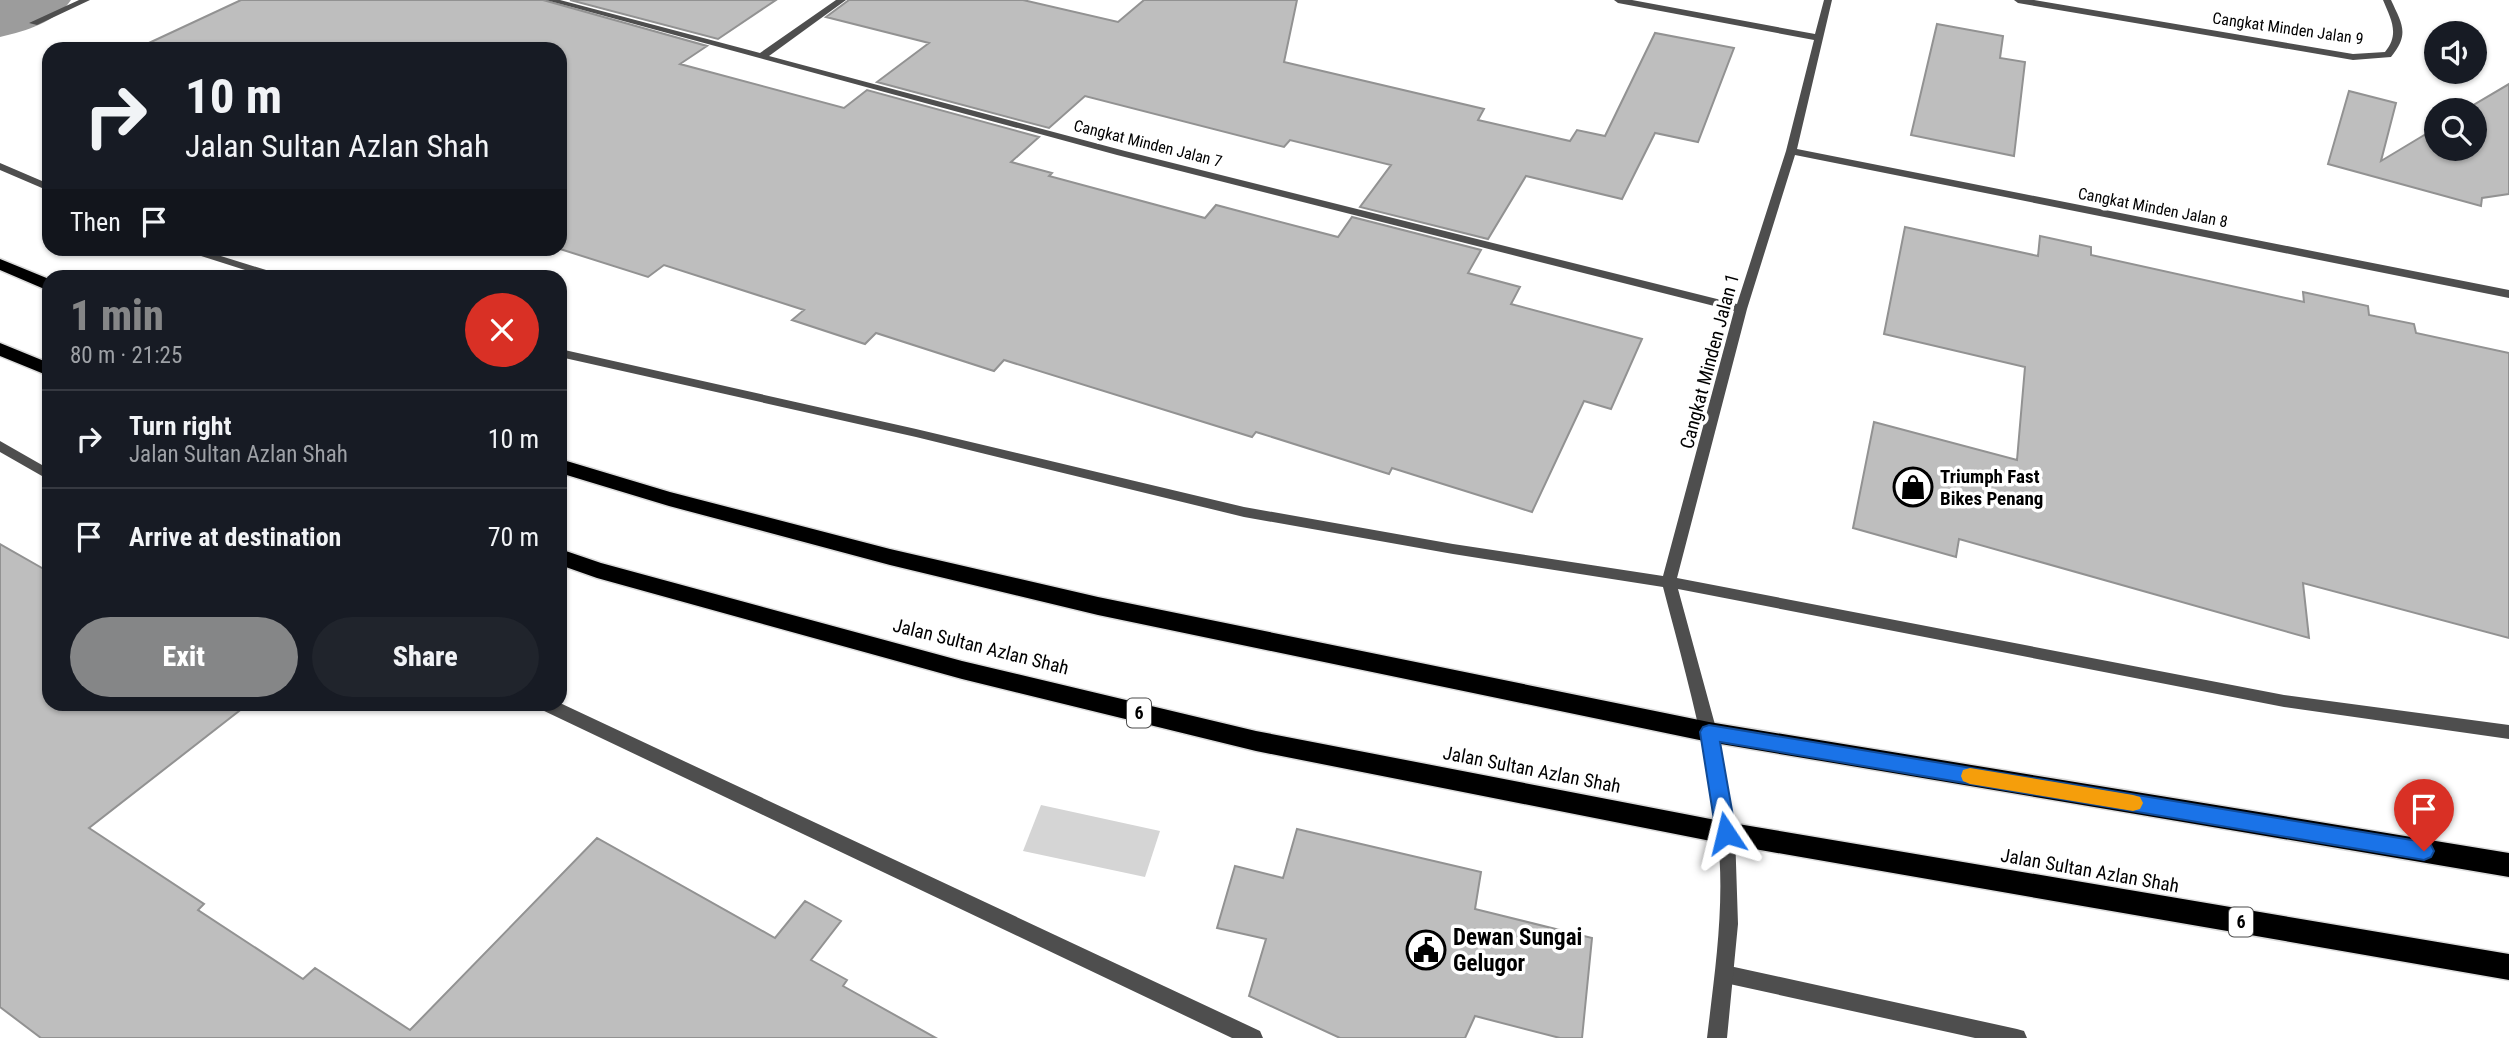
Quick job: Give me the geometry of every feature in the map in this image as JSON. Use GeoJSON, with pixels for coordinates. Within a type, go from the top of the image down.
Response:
{"type":"FeatureCollection","features":[{"type":"Feature","properties":{"kind":"highway"},"geometry":{"type":"LineString","coordinates":[[0,264],[42,283]]}},
{"type":"Feature","properties":{"kind":"highway"},"geometry":{"type":"LineString","coordinates":[[0,349],[42,367]]}},
{"type":"Feature","properties":{"kind":"highway"},"geometry":{"type":"LineString","coordinates":[[567,468],[669,499],[831,542],[1085,603],[1709,732],[2509,865]]}},
{"type":"Feature","properties":{"kind":"highway","name":"Jalan Sultan Azlan Shah"},"geometry":{"type":"LineString","coordinates":[[567,559],[962,670],[1255,741],[1726,833],[2509,967]]}},
{"type":"Feature","properties":{"kind":"street"},"geometry":{"type":"LineString","coordinates":[[34,23],[86,0]]}},
{"type":"Feature","properties":{"kind":"street","name":"Cangkat Minden Jalan 7"},"geometry":{"type":"LineString","coordinates":[[550,0],[1121,153],[1741,309]]}},
{"type":"Feature","properties":{"kind":"street"},"geometry":{"type":"LineString","coordinates":[[762,56],[842,0]]}},
{"type":"Feature","properties":{"kind":"street"},"geometry":{"type":"LineString","coordinates":[[1618,0],[1819,38]]}},
{"type":"Feature","properties":{"kind":"street","name":"Cangkat Minden Jalan 1"},"geometry":{"type":"LineString","coordinates":[[1717,1038],[1729,924],[1726,833],[1709,732],[1669,582],[1741,309],[1791,151],[1828,0]]}},
{"type":"Feature","properties":{"kind":"street","name":"Cangkat Minden Jalan 9"},"geometry":{"type":"LineString","coordinates":[[2018,0],[2353,57],[2388,55],[2399,43],[2400,32],[2387,0]]}},
{"type":"Feature","properties":{"kind":"street","name":"Cangkat Minden Jalan 8"},"geometry":{"type":"LineString","coordinates":[[1791,151],[2509,294]]}},
{"type":"Feature","properties":{"kind":"street"},"geometry":{"type":"LineString","coordinates":[[0,166],[42,185]]}},
{"type":"Feature","properties":{"kind":"street"},"geometry":{"type":"LineString","coordinates":[[208,256],[255,270]]}},
{"type":"Feature","properties":{"kind":"street"},"geometry":{"type":"LineString","coordinates":[[567,355],[916,433],[1244,512],[1452,549],[1669,582],[2284,701],[2509,733]]}},
{"type":"Feature","properties":{"kind":"street"},"geometry":{"type":"LineString","coordinates":[[0,446],[42,471]]}},
{"type":"Feature","properties":{"kind":"street"},"geometry":{"type":"LineString","coordinates":[[561,711],[1253,1038]]}},
{"type":"Feature","properties":{"kind":"street"},"geometry":{"type":"LineString","coordinates":[[1725,974],[2017,1038]]}},
{"type":"Feature","properties":{"kind":"shaded area"},"geometry":{"type":"Polygon","coordinates":[[[1041,805],[1160,831],[1145,877],[1023,851],[1041,805]]]}},
{"type":"Feature","properties":{"kind":"building"},"geometry":{"type":"Polygon","coordinates":[[[241,0],[543,0],[707,46],[680,64],[844,108],[867,90],[1039,137],[1011,162],[1052,173],[1049,176],[1205,218],[1216,205],[1338,237],[1352,217],[1481,250],[1468,273],[1520,287],[1511,304],[1642,339],[1611,409],[1584,401],[1532,512],[1392,468],[1389,474],[1256,432],[1252,437],[1004,360],[994,371],[876,333],[865,344],[792,320],[804,310],[664,265],[648,277],[567,251],[567,42],[151,42],[241,0]]]}},
{"type":"Feature","properties":{"kind":"building"},"geometry":{"type":"Polygon","coordinates":[[[570,0],[776,0],[718,39],[570,0]]]}},
{"type":"Feature","properties":{"kind":"building"},"geometry":{"type":"Polygon","coordinates":[[[849,0],[1023,0],[1118,22],[1144,0],[1297,0],[1284,62],[1484,109],[1478,120],[1570,141],[1577,130],[1605,136],[1655,33],[1734,48],[1698,142],[1655,133],[1622,199],[1526,176],[1488,239],[1360,207],[1391,165],[1290,140],[1284,147],[1085,96],[1049,128],[877,82],[929,43],[826,17],[849,0]]]}},
{"type":"Feature","properties":{"kind":"building"},"geometry":{"type":"Polygon","coordinates":[[[1937,24],[2003,36],[2000,58],[2025,62],[2014,156],[1911,135],[1937,24]]]}},
{"type":"Feature","properties":{"kind":"building"},"geometry":{"type":"Polygon","coordinates":[[[2509,84],[2509,194],[2482,198],[2481,206],[2328,164],[2349,91],[2396,103],[2381,161],[2424,135],[2424,161],[2487,161],[2485,98],[2509,84]]]}},
{"type":"Feature","properties":{"kind":"building"},"geometry":{"type":"Polygon","coordinates":[[[1905,227],[2038,256],[2040,236],[2091,247],[2091,255],[2304,302],[2303,292],[2368,306],[2369,315],[2414,324],[2416,333],[2509,353],[2509,638],[2303,583],[2309,638],[1959,539],[1956,557],[1853,528],[1874,422],[2017,460],[2025,367],[1884,334],[1905,227]]]}},
{"type":"Feature","properties":{"kind":"building"},"geometry":{"type":"Polygon","coordinates":[[[0,544],[42,568],[42,711],[239,711],[89,828],[204,904],[198,910],[303,979],[315,968],[410,1030],[597,838],[775,938],[805,901],[841,921],[811,960],[847,980],[843,986],[936,1038],[41,1038],[0,1007],[0,544]]]}},
{"type":"Feature","properties":{"kind":"building","name":"Dewan Sungai Gelugor"},"geometry":{"type":"Polygon","coordinates":[[[1297,829],[1481,872],[1475,909],[1592,938],[1582,1038],[1560,1038],[1475,1016],[1465,1038],[1340,1038],[1249,996],[1266,939],[1217,928],[1235,866],[1283,878],[1297,829]]]}},
{"type":"Feature","properties":{"kind":"waterway"},"geometry":{"type":"LineString","coordinates":[[0,18],[40,0]]}},
{"type":"Feature","properties":{"kind":"slow traffic"},"geometry":{"type":"LineString","coordinates":[[1970,776],[2133,803]]}},
{"type":"Feature","properties":{"kind":"place","name":"Triumph Fast Bikes Penang"},"geometry":{"type":"Point","coordinates":[1913,487]}},
{"type":"Feature","properties":{"kind":"place","name":"Dewan Sungai Gelugor"},"geometry":{"type":"Point","coordinates":[1426,950]}},
{"type":"Feature","properties":{"kind":"route"},"geometry":{"type":"LineString","coordinates":[[1726,833],[1709,732],[2424,851]]}}]}
